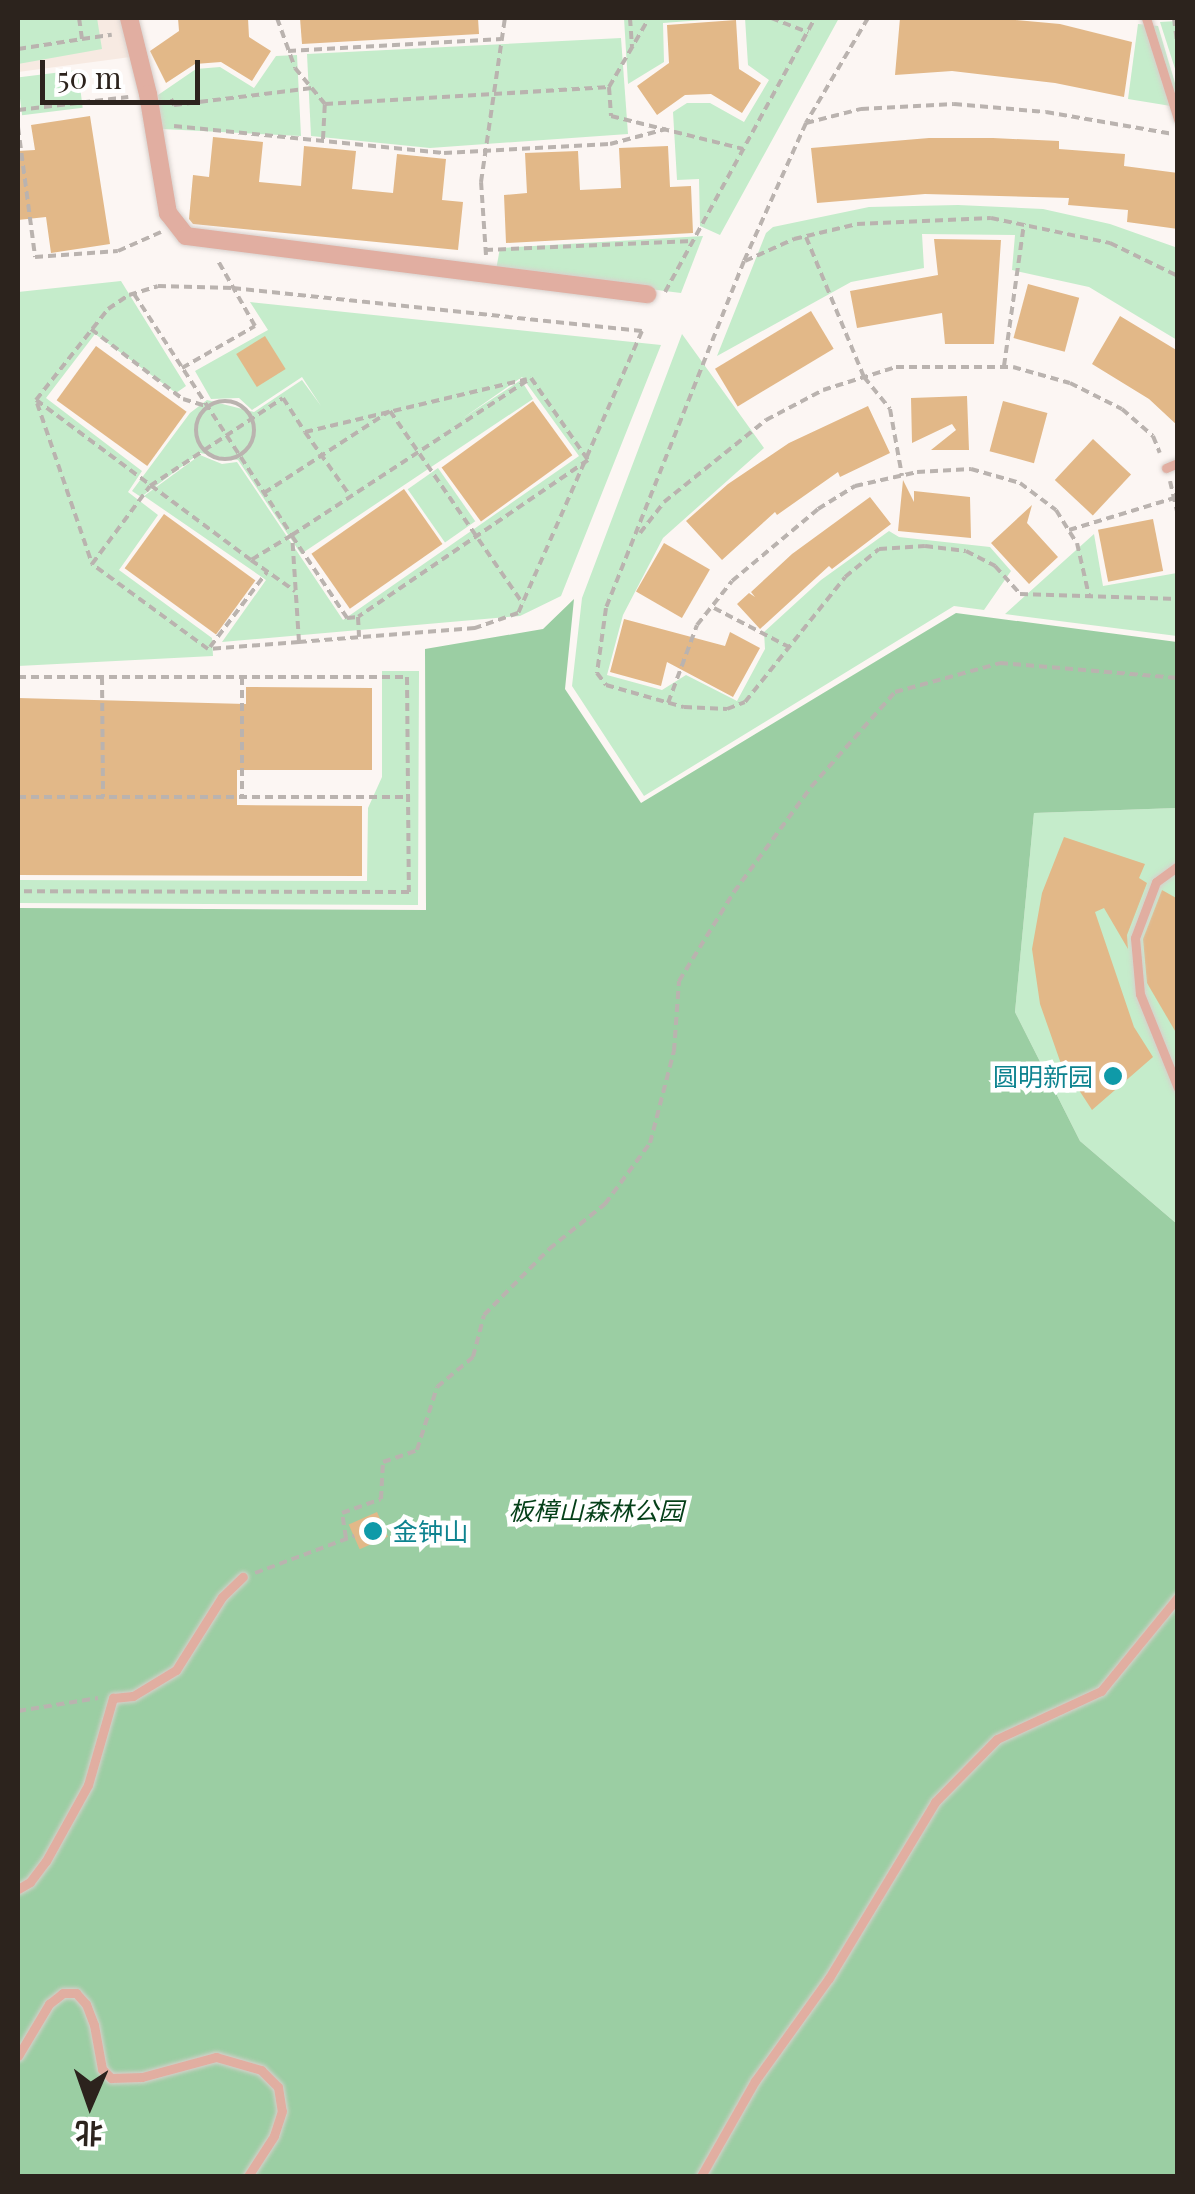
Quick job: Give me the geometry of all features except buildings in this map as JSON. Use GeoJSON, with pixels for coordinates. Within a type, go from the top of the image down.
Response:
{"type":"FeatureCollection","features":[{"type":"Feature","properties":{"kind":"street"},"geometry":{"type":"LineString","coordinates":[[131,25],[156,92],[153,124],[168,213],[186,236],[647,294]]}},
{"type":"Feature","properties":{"kind":"lane"},"geometry":{"type":"LineString","coordinates":[[1146,18],[1178,120]]}},
{"type":"Feature","properties":{"kind":"lane"},"geometry":{"type":"LineString","coordinates":[[1166,468],[1178,463]]}},
{"type":"Feature","properties":{"kind":"lane"},"geometry":{"type":"LineString","coordinates":[[1178,866],[1156,882],[1135,938],[1140,994],[1178,1088]]}},
{"type":"Feature","properties":{"kind":"lane"},"geometry":{"type":"LineString","coordinates":[[18,1889],[30,1882],[46,1860],[88,1785],[113,1698],[133,1696],[176,1670],[222,1597],[243,1577]]}},
{"type":"Feature","properties":{"kind":"lane"},"geometry":{"type":"LineString","coordinates":[[701,2176],[755,2082],[829,1978],[934,1802],[997,1740],[1101,1691],[1178,1597]]}},
{"type":"Feature","properties":{"kind":"lane"},"geometry":{"type":"LineString","coordinates":[[18,2056],[49,2004],[62,1992],[76,1993],[86,2004],[102,2069],[112,2078],[142,2077],[216,2057],[261,2070],[278,2087],[282,2111],[274,2136],[248,2176]]}},
{"type":"Feature","properties":{"kind":"path"},"geometry":{"type":"LineString","coordinates":[[79,18],[82,39]]}},
{"type":"Feature","properties":{"kind":"path"},"geometry":{"type":"LineString","coordinates":[[276,18],[295,68],[325,104],[322,141]]}},
{"type":"Feature","properties":{"kind":"path"},"geometry":{"type":"LineString","coordinates":[[487,274],[481,182],[505,18]]}},
{"type":"Feature","properties":{"kind":"path"},"geometry":{"type":"LineString","coordinates":[[630,18],[632,48]]}},
{"type":"Feature","properties":{"kind":"path"},"geometry":{"type":"LineString","coordinates":[[649,18],[609,87],[611,116],[743,149]]}},
{"type":"Feature","properties":{"kind":"path"},"geometry":{"type":"LineString","coordinates":[[771,18],[808,32]]}},
{"type":"Feature","properties":{"kind":"path"},"geometry":{"type":"LineString","coordinates":[[647,294],[664,294],[815,18]]}},
{"type":"Feature","properties":{"kind":"path"},"geometry":{"type":"LineString","coordinates":[[868,18],[806,123],[744,261],[606,608],[597,672],[606,685],[668,703],[727,708],[745,702],[845,577],[879,549],[924,546],[966,552],[995,566],[1020,594],[1178,599]]}},
{"type":"Feature","properties":{"kind":"path"},"geometry":{"type":"LineString","coordinates":[[1174,18],[1178,49]]}},
{"type":"Feature","properties":{"kind":"path"},"geometry":{"type":"LineString","coordinates":[[18,49],[82,39],[131,25]]}},
{"type":"Feature","properties":{"kind":"path"},"geometry":{"type":"LineString","coordinates":[[288,51],[502,39]]}},
{"type":"Feature","properties":{"kind":"path"},"geometry":{"type":"LineString","coordinates":[[325,104],[609,87]]}},
{"type":"Feature","properties":{"kind":"path"},"geometry":{"type":"LineString","coordinates":[[18,110],[156,92],[174,105],[312,88]]}},
{"type":"Feature","properties":{"kind":"path"},"geometry":{"type":"LineString","coordinates":[[806,123],[861,109],[954,104],[1046,112],[1178,135]]}},
{"type":"Feature","properties":{"kind":"path"},"geometry":{"type":"LineString","coordinates":[[153,124],[444,154],[610,144],[666,129]]}},
{"type":"Feature","properties":{"kind":"path"},"geometry":{"type":"LineString","coordinates":[[18,127],[35,257],[118,251],[160,232]]}},
{"type":"Feature","properties":{"kind":"path"},"geometry":{"type":"LineString","coordinates":[[744,261],[805,236],[857,224],[920,218],[991,218],[1110,243],[1178,276]]}},
{"type":"Feature","properties":{"kind":"path"},"geometry":{"type":"LineString","coordinates":[[1004,366],[1024,222]]}},
{"type":"Feature","properties":{"kind":"path"},"geometry":{"type":"LineString","coordinates":[[805,236],[864,377],[890,410],[902,476]]}},
{"type":"Feature","properties":{"kind":"path"},"geometry":{"type":"LineString","coordinates":[[182,369],[255,326],[204,238]]}},
{"type":"Feature","properties":{"kind":"path"},"geometry":{"type":"LineString","coordinates":[[485,250],[693,242]]}},
{"type":"Feature","properties":{"kind":"path"},"geometry":{"type":"LineString","coordinates":[[158,286],[233,288],[642,331],[524,604],[518,613],[502,622],[476,628],[208,648],[92,564],[36,400],[108,309],[158,286]]}},
{"type":"Feature","properties":{"kind":"path"},"geometry":{"type":"LineString","coordinates":[[134,294],[347,618],[358,617],[588,460]]}},
{"type":"Feature","properties":{"kind":"path"},"geometry":{"type":"LineString","coordinates":[[91,329],[183,399],[207,407],[234,402],[251,418],[252,441],[239,455],[220,458],[203,450],[196,432],[207,407]]}},
{"type":"Feature","properties":{"kind":"path"},"geometry":{"type":"LineString","coordinates":[[636,539],[664,502],[766,420],[823,390],[896,368],[1004,366],[1070,383],[1122,408],[1152,436],[1166,468],[1178,515]]}},
{"type":"Feature","properties":{"kind":"path"},"geometry":{"type":"LineString","coordinates":[[531,378],[588,460]]}},
{"type":"Feature","properties":{"kind":"path"},"geometry":{"type":"LineString","coordinates":[[304,432],[531,378]]}},
{"type":"Feature","properties":{"kind":"path"},"geometry":{"type":"LineString","coordinates":[[251,560],[531,378]]}},
{"type":"Feature","properties":{"kind":"path"},"geometry":{"type":"LineString","coordinates":[[92,564],[150,486],[282,398],[350,497]]}},
{"type":"Feature","properties":{"kind":"path"},"geometry":{"type":"LineString","coordinates":[[36,400],[296,591]]}},
{"type":"Feature","properties":{"kind":"path"},"geometry":{"type":"LineString","coordinates":[[390,411],[524,604]]}},
{"type":"Feature","properties":{"kind":"path"},"geometry":{"type":"LineString","coordinates":[[264,493],[390,411]]}},
{"type":"Feature","properties":{"kind":"path"},"geometry":{"type":"LineString","coordinates":[[668,703],[697,625],[732,581],[818,509],[856,486],[902,476],[972,469],[1020,483],[1056,510],[1069,530],[1077,543],[1090,596]]}},
{"type":"Feature","properties":{"kind":"path"},"geometry":{"type":"LineString","coordinates":[[1069,530],[1174,498]]}},
{"type":"Feature","properties":{"kind":"path"},"geometry":{"type":"LineString","coordinates":[[292,536],[298,642]]}},
{"type":"Feature","properties":{"kind":"path"},"geometry":{"type":"LineString","coordinates":[[208,648],[267,572]]}},
{"type":"Feature","properties":{"kind":"path"},"geometry":{"type":"LineString","coordinates":[[712,606],[789,647]]}},
{"type":"Feature","properties":{"kind":"path"},"geometry":{"type":"LineString","coordinates":[[358,617],[359,638]]}},
{"type":"Feature","properties":{"kind":"path"},"geometry":{"type":"LineString","coordinates":[[346,1538],[342,1513],[381,1499],[383,1462],[417,1450],[437,1387],[472,1357],[484,1315],[549,1248],[605,1204],[650,1143],[674,1051],[679,981],[734,892],[812,787],[895,692],[1000,663],[1178,678]]}},
{"type":"Feature","properties":{"kind":"path"},"geometry":{"type":"LineString","coordinates":[[18,676],[407,677],[408,892],[18,890]]}},
{"type":"Feature","properties":{"kind":"path"},"geometry":{"type":"LineString","coordinates":[[102,677],[102,797]]}},
{"type":"Feature","properties":{"kind":"path"},"geometry":{"type":"LineString","coordinates":[[242,677],[242,797]]}},
{"type":"Feature","properties":{"kind":"path"},"geometry":{"type":"LineString","coordinates":[[18,797],[408,797]]}},
{"type":"Feature","properties":{"kind":"path"},"geometry":{"type":"LineString","coordinates":[[243,1577],[354,1536]]}},
{"type":"Feature","properties":{"kind":"path"},"geometry":{"type":"LineString","coordinates":[[18,1710],[82,1698],[113,1698]]}},
{"type":"Feature","properties":{"kind":"shaded area"},"geometry":{"type":"Polygon","coordinates":[[[18,18],[128,18],[138,56],[18,72],[18,18]]]}},
{"type":"Feature","properties":{"kind":"green space"},"geometry":{"type":"Polygon","coordinates":[[[18,18],[97,18],[102,49],[18,64],[18,18]]]}},
{"type":"Feature","properties":{"kind":"green space"},"geometry":{"type":"Polygon","coordinates":[[[624,18],[729,18],[663,23],[664,62],[628,84],[624,18]]]}},
{"type":"Feature","properties":{"kind":"green space"},"geometry":{"type":"Polygon","coordinates":[[[745,18],[839,18],[720,235],[700,226],[699,179],[677,180],[673,112],[687,103],[710,103],[744,122],[769,80],[748,65],[745,18]]]}},
{"type":"Feature","properties":{"kind":"green space"},"geometry":{"type":"Polygon","coordinates":[[[1178,21],[1177,75],[1160,22],[1178,21]]]}},
{"type":"Feature","properties":{"kind":"green space"},"geometry":{"type":"Polygon","coordinates":[[[1138,24],[1158,26],[1177,90],[1177,107],[1128,99],[1138,24]]]}},
{"type":"Feature","properties":{"kind":"green space"},"geometry":{"type":"Polygon","coordinates":[[[621,38],[628,134],[430,148],[311,136],[307,54],[621,38]]]}},
{"type":"Feature","properties":{"kind":"green space"},"geometry":{"type":"Polygon","coordinates":[[[297,55],[301,136],[162,129],[158,95],[196,69],[220,67],[254,88],[276,56],[297,55]]]}},
{"type":"Feature","properties":{"kind":"green space"},"geometry":{"type":"Polygon","coordinates":[[[78,70],[83,108],[22,115],[18,77],[78,70]]]}},
{"type":"Feature","properties":{"kind":"green space"},"geometry":{"type":"Polygon","coordinates":[[[958,205],[1043,209],[1110,224],[1175,247],[1177,340],[1089,287],[1012,270],[1015,235],[922,234],[924,268],[851,282],[717,356],[766,233],[773,227],[869,207],[958,205]]]}},
{"type":"Feature","properties":{"kind":"green space"},"geometry":{"type":"Polygon","coordinates":[[[703,236],[681,293],[496,270],[500,248],[703,236]]]}},
{"type":"Feature","properties":{"kind":"green space"},"geometry":{"type":"Polygon","coordinates":[[[121,281],[186,386],[176,393],[95,334],[46,398],[142,471],[128,492],[158,515],[119,570],[212,638],[213,656],[18,666],[18,292],[121,281]]]}},
{"type":"Feature","properties":{"kind":"green space"},"geometry":{"type":"Polygon","coordinates":[[[250,302],[661,345],[561,596],[520,616],[222,642],[266,580],[144,496],[200,455],[222,464],[237,462],[343,620],[579,456],[522,377],[463,418],[521,380],[533,399],[301,554],[238,460],[200,453],[141,497],[132,491],[190,413],[207,400],[254,412],[302,380],[321,406],[302,377],[252,410],[239,398],[211,399],[195,371],[268,330],[250,302]]]}},
{"type":"Feature","properties":{"kind":"green space"},"geometry":{"type":"Polygon","coordinates":[[[682,334],[764,448],[663,538],[623,615],[607,675],[662,690],[686,675],[737,701],[765,649],[764,632],[821,580],[889,531],[899,537],[990,547],[1011,571],[984,610],[954,606],[644,796],[572,686],[582,598],[682,334]]]}},
{"type":"Feature","properties":{"kind":"green space"},"geometry":{"type":"Polygon","coordinates":[[[438,468],[475,521],[445,542],[408,489],[438,468]]]}},
{"type":"Feature","properties":{"kind":"green space"},"geometry":{"type":"Polygon","coordinates":[[[1094,534],[1103,586],[1177,573],[1177,636],[1005,614],[1094,534]]]}},
{"type":"Feature","properties":{"kind":"green space","name":"板樟山森林公园"},"geometry":{"type":"Polygon","coordinates":[[[574,599],[565,689],[641,803],[956,613],[1177,642],[1177,808],[1034,813],[1015,1012],[1080,1141],[1177,1224],[1177,2176],[18,2176],[18,908],[426,910],[425,649],[543,629],[574,599]]]}},
{"type":"Feature","properties":{"kind":"green space"},"geometry":{"type":"Polygon","coordinates":[[[382,671],[419,671],[418,905],[18,903],[18,880],[367,881],[368,808],[382,777],[382,671]]]}},
{"type":"Feature","properties":{"kind":"green space","name":"圆明新园"},"geometry":{"type":"Polygon","coordinates":[[[1177,808],[1177,1224],[1080,1141],[1015,1012],[1034,813],[1177,808]]]}},
{"type":"Feature","properties":{"kind":"place","name":"圆明新园"},"geometry":{"type":"Point","coordinates":[1113,1076]}},
{"type":"Feature","properties":{"kind":"place","name":"金钟山"},"geometry":{"type":"Point","coordinates":[373,1531]}}]}
